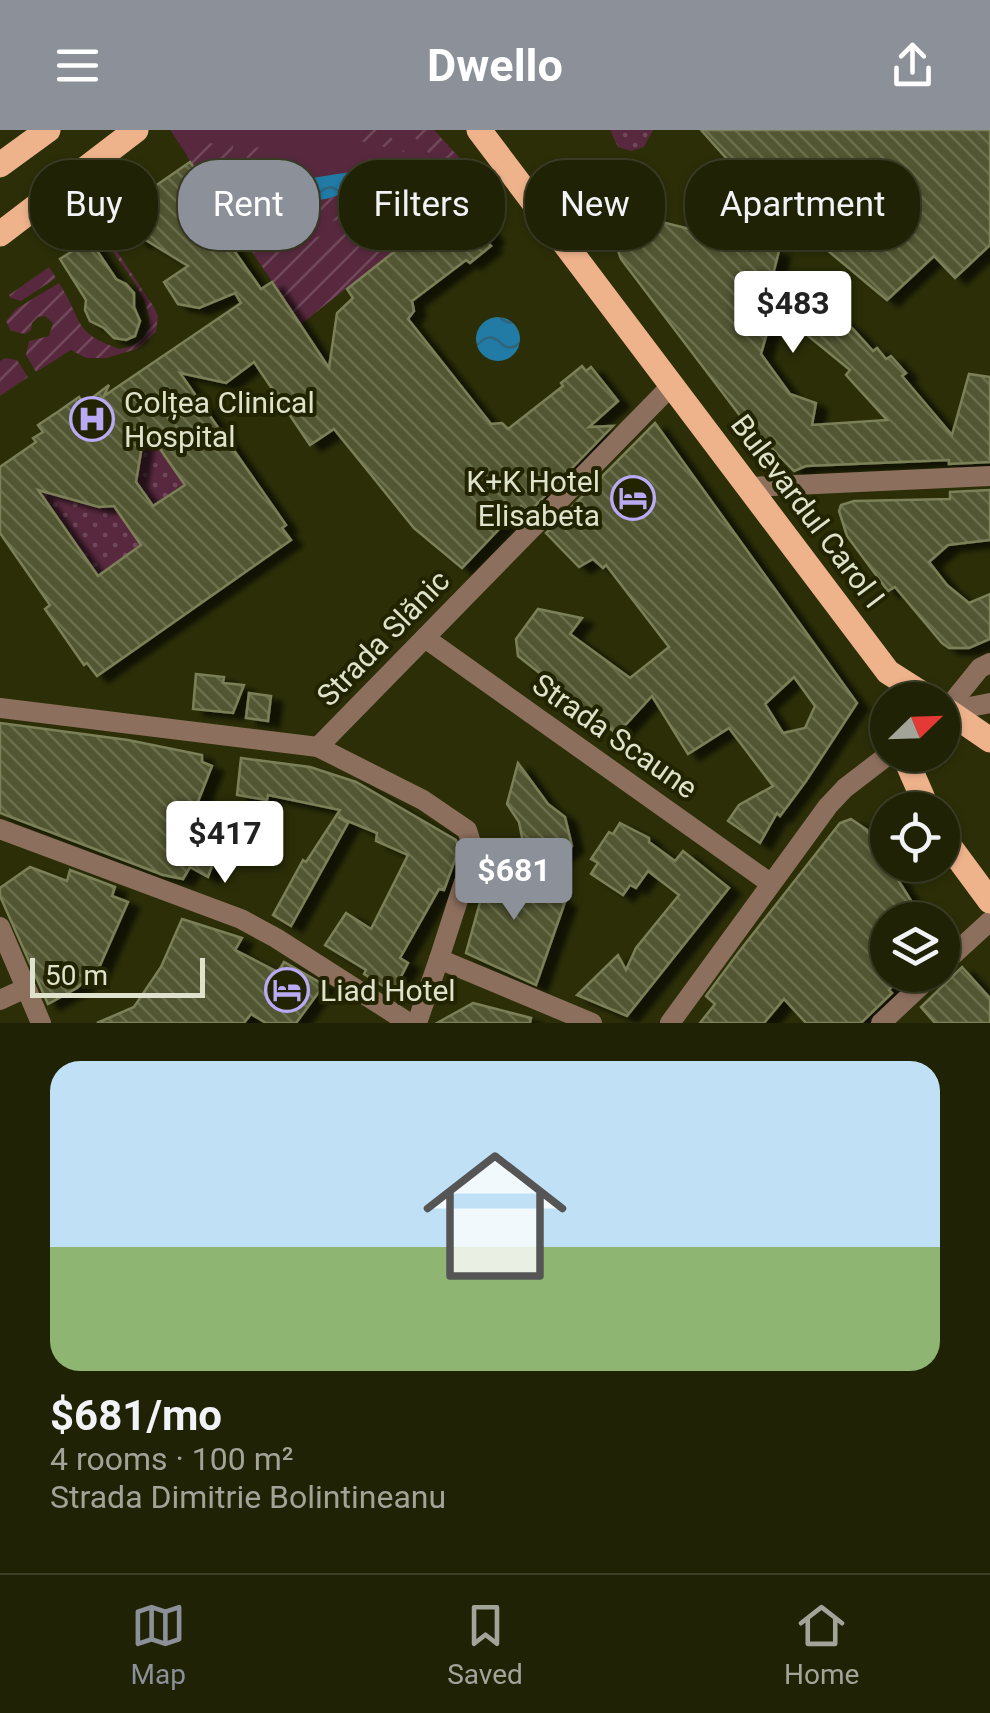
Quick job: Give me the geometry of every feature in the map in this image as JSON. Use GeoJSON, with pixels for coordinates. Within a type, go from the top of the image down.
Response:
{"type":"FeatureCollection","features":[{"type":"Feature","properties":{"kind":"main road"},"geometry":{"type":"LineString","coordinates":[[2,161],[48,130]]}},
{"type":"Feature","properties":{"kind":"main road"},"geometry":{"type":"LineString","coordinates":[[0,234],[136,130]]}},
{"type":"Feature","properties":{"kind":"main road","name":"Bulevardul Carol I"},"geometry":{"type":"LineString","coordinates":[[466,130],[486,140],[888,672]]}},
{"type":"Feature","properties":{"kind":"main road"},"geometry":{"type":"LineString","coordinates":[[888,672],[890,682]]}},
{"type":"Feature","properties":{"kind":"main road"},"geometry":{"type":"LineString","coordinates":[[888,672],[903,682]]}},
{"type":"Feature","properties":{"kind":"main road"},"geometry":{"type":"LineString","coordinates":[[960,720],[990,740]]}},
{"type":"Feature","properties":{"kind":"main road"},"geometry":{"type":"LineString","coordinates":[[960,860],[990,901]]}},
{"type":"Feature","properties":{"kind":"street","name":"Strada Slănic"},"geometry":{"type":"LineString","coordinates":[[0,708],[318,747],[672,385]]}},
{"type":"Feature","properties":{"kind":"street"},"geometry":{"type":"LineString","coordinates":[[749,487],[990,476]]}},
{"type":"Feature","properties":{"kind":"street","name":"Strada Scaune"},"geometry":{"type":"LineString","coordinates":[[425,638],[770,883]]}},
{"type":"Feature","properties":{"kind":"street"},"geometry":{"type":"LineString","coordinates":[[960,689],[990,662]]}},
{"type":"Feature","properties":{"kind":"street"},"geometry":{"type":"LineString","coordinates":[[960,706],[990,703]]}},
{"type":"Feature","properties":{"kind":"street"},"geometry":{"type":"LineString","coordinates":[[0,829],[242,920],[413,1023],[439,959],[471,860],[472,839],[468,830],[423,800],[318,747]]}},
{"type":"Feature","properties":{"kind":"street"},"geometry":{"type":"LineString","coordinates":[[670,1023],[828,806],[870,769]]}},
{"type":"Feature","properties":{"kind":"street"},"geometry":{"type":"LineString","coordinates":[[960,948],[990,921]]}},
{"type":"Feature","properties":{"kind":"street"},"geometry":{"type":"LineString","coordinates":[[0,927],[41,1023]]}},
{"type":"Feature","properties":{"kind":"street"},"geometry":{"type":"LineString","coordinates":[[439,959],[592,1023]]}},
{"type":"Feature","properties":{"kind":"street"},"geometry":{"type":"LineString","coordinates":[[0,1000],[26,988]]}},
{"type":"Feature","properties":{"kind":"street"},"geometry":{"type":"LineString","coordinates":[[881,1023],[914,992]]}},
{"type":"Feature","properties":{"kind":"shaded area"},"geometry":{"type":"Polygon","coordinates":[[[170,130],[434,130],[462,160],[339,160],[339,250],[395,250],[301,324],[251,250],[319,250],[319,160],[190,160],[170,130]]]}},
{"type":"Feature","properties":{"kind":"shaded area"},"geometry":{"type":"Polygon","coordinates":[[[352,130],[384,130],[405,152],[356,140],[352,130]]]}},
{"type":"Feature","properties":{"kind":"shaded area"},"geometry":{"type":"Polygon","coordinates":[[[408,130],[434,130],[461,160],[433,158],[408,130]]]}},
{"type":"Feature","properties":{"kind":"shaded area"},"geometry":{"type":"Polygon","coordinates":[[[610,130],[653,130],[644,147],[631,151],[618,147],[610,130]]]}},
{"type":"Feature","properties":{"kind":"shaded area"},"geometry":{"type":"Polygon","coordinates":[[[207,143],[233,145],[235,160],[190,160],[187,156],[207,143]]]}},
{"type":"Feature","properties":{"kind":"shaded area"},"geometry":{"type":"Polygon","coordinates":[[[246,147],[269,148],[271,160],[248,160],[246,147]]]}},
{"type":"Feature","properties":{"kind":"shaded area"},"geometry":{"type":"Polygon","coordinates":[[[339,194],[339,218],[319,222],[319,200],[339,194]]]}},
{"type":"Feature","properties":{"kind":"shaded area"},"geometry":{"type":"Polygon","coordinates":[[[339,235],[339,250],[395,250],[301,324],[251,250],[319,250],[319,236],[339,235]]]}},
{"type":"Feature","properties":{"kind":"shaded area"},"geometry":{"type":"Polygon","coordinates":[[[111,250],[116,250],[154,307],[158,316],[156,332],[137,349],[106,358],[86,358],[71,350],[36,372],[26,355],[29,341],[49,336],[53,323],[45,316],[38,317],[25,334],[11,331],[6,321],[16,309],[59,283],[86,331],[120,349],[139,341],[148,329],[148,314],[133,280],[111,250]]]}},
{"type":"Feature","properties":{"kind":"shaded area"},"geometry":{"type":"Polygon","coordinates":[[[49,267],[56,278],[21,301],[11,298],[9,295],[49,267]]]}},
{"type":"Feature","properties":{"kind":"shaded area"},"geometry":{"type":"Polygon","coordinates":[[[17,360],[28,377],[0,396],[0,361],[17,360]]]}},
{"type":"Feature","properties":{"kind":"shaded area"},"geometry":{"type":"Polygon","coordinates":[[[139,418],[184,484],[153,506],[136,482],[139,418]]]}},
{"type":"Feature","properties":{"kind":"shaded area"},"geometry":{"type":"Polygon","coordinates":[[[37,488],[99,507],[113,504],[149,539],[88,584],[93,569],[37,488]]]}},
{"type":"Feature","properties":{"kind":"water"},"geometry":{"type":"Polygon","coordinates":[[[339,174],[339,194],[319,199],[319,177],[339,174]]]}},
{"type":"Feature","properties":{"kind":"water"},"geometry":{"type":"Polygon","coordinates":[[[498,317],[513,324],[520,339],[513,354],[498,361],[483,354],[476,339],[483,324],[498,317]]]}},
{"type":"Feature","properties":{"kind":"building"},"geometry":{"type":"Polygon","coordinates":[[[701,130],[990,130],[990,245],[955,278],[934,256],[887,300],[827,250],[920,250],[920,160],[728,160],[701,130]]]}},
{"type":"Feature","properties":{"kind":"building"},"geometry":{"type":"Polygon","coordinates":[[[178,170],[178,250],[234,250],[261,289],[272,282],[329,368],[337,313],[353,298],[347,289],[396,250],[486,250],[470,263],[466,260],[412,301],[414,311],[408,319],[491,424],[502,423],[508,429],[582,366],[586,371],[591,367],[618,401],[589,427],[613,426],[528,513],[521,506],[462,568],[414,528],[334,429],[310,445],[254,362],[226,383],[180,373],[286,525],[282,528],[291,540],[97,676],[87,663],[84,665],[45,609],[50,605],[0,533],[0,467],[36,442],[33,438],[43,432],[38,425],[79,397],[84,404],[109,385],[104,396],[241,303],[235,293],[199,308],[178,304],[164,282],[188,266],[158,248],[158,184],[178,170]],[[145,427],[136,482],[153,506],[185,485],[145,427]],[[38,490],[98,576],[141,545],[114,506],[99,507],[38,490]]]}},
{"type":"Feature","properties":{"kind":"building"},"geometry":{"type":"Polygon","coordinates":[[[665,223],[685,228],[685,250],[779,251],[771,282],[799,295],[805,289],[814,298],[819,294],[836,310],[833,314],[873,351],[877,348],[886,359],[891,356],[906,373],[902,376],[952,435],[969,374],[990,377],[990,462],[806,466],[794,471],[741,417],[618,250],[665,250],[665,223]],[[774,308],[761,354],[790,394],[816,403],[812,425],[887,420],[846,375],[850,370],[774,308]]]}},
{"type":"Feature","properties":{"kind":"building"},"geometry":{"type":"Polygon","coordinates":[[[74,250],[97,250],[116,279],[134,293],[140,321],[135,336],[126,340],[114,338],[90,321],[86,300],[60,259],[74,250]]]}},
{"type":"Feature","properties":{"kind":"building"},"geometry":{"type":"Polygon","coordinates":[[[655,423],[857,703],[806,781],[780,816],[777,813],[760,843],[728,821],[739,805],[773,786],[729,728],[688,754],[652,696],[617,734],[518,656],[516,639],[538,609],[582,618],[570,634],[630,678],[669,647],[606,565],[603,568],[593,559],[579,567],[546,533],[655,423]],[[794,677],[765,704],[783,733],[805,728],[815,706],[794,677]]]}},
{"type":"Feature","properties":{"kind":"building"},"geometry":{"type":"Polygon","coordinates":[[[990,490],[990,540],[948,545],[929,562],[947,585],[969,603],[990,594],[990,639],[969,648],[949,648],[895,587],[888,591],[847,536],[839,511],[841,505],[854,501],[950,499],[950,492],[990,490]]]}},
{"type":"Feature","properties":{"kind":"building"},"geometry":{"type":"Polygon","coordinates":[[[196,674],[224,677],[223,683],[244,685],[233,713],[193,709],[196,674]]]}},
{"type":"Feature","properties":{"kind":"building"},"geometry":{"type":"Polygon","coordinates":[[[249,693],[271,696],[268,721],[246,718],[249,693]]]}},
{"type":"Feature","properties":{"kind":"building"},"geometry":{"type":"Polygon","coordinates":[[[0,723],[128,740],[202,755],[202,762],[212,766],[190,822],[224,833],[208,877],[190,867],[183,879],[163,875],[0,813],[0,723]]]}},
{"type":"Feature","properties":{"kind":"building"},"geometry":{"type":"Polygon","coordinates":[[[241,758],[310,767],[356,782],[456,840],[459,849],[444,890],[439,889],[400,958],[408,963],[393,992],[325,945],[346,913],[371,929],[408,855],[376,841],[377,833],[338,817],[348,823],[291,926],[273,915],[303,860],[306,862],[340,810],[268,795],[267,800],[237,795],[241,758]]]}},
{"type":"Feature","properties":{"kind":"building"},"geometry":{"type":"Polygon","coordinates":[[[518,763],[548,804],[565,817],[572,846],[562,855],[526,858],[519,822],[507,804],[518,763]]]}},
{"type":"Feature","properties":{"kind":"building"},"geometry":{"type":"Polygon","coordinates":[[[851,819],[870,835],[870,882],[899,882],[912,902],[870,902],[870,992],[892,993],[861,1023],[806,1023],[784,999],[764,1023],[700,1023],[715,1004],[706,996],[840,823],[851,819]]]}},
{"type":"Feature","properties":{"kind":"building"},"geometry":{"type":"Polygon","coordinates":[[[620,823],[649,838],[675,861],[683,851],[729,888],[627,1016],[577,995],[618,955],[626,970],[636,948],[679,895],[648,871],[636,888],[630,885],[623,895],[591,874],[598,863],[591,859],[620,823]]]}},
{"type":"Feature","properties":{"kind":"building"},"geometry":{"type":"Polygon","coordinates":[[[493,855],[565,902],[536,985],[466,953],[493,855]]]}},
{"type":"Feature","properties":{"kind":"building"},"geometry":{"type":"Polygon","coordinates":[[[30,867],[67,881],[70,870],[115,887],[112,896],[128,902],[98,970],[77,988],[48,1004],[0,896],[0,888],[30,867]]]}},
{"type":"Feature","properties":{"kind":"building"},"geometry":{"type":"Polygon","coordinates":[[[182,919],[242,938],[235,950],[278,972],[284,962],[324,985],[296,1023],[266,1023],[251,1014],[244,1023],[97,1023],[134,1007],[161,967],[182,919]]]}},
{"type":"Feature","properties":{"kind":"building"},"geometry":{"type":"Polygon","coordinates":[[[960,969],[990,998],[990,1023],[935,1023],[921,1007],[936,992],[960,992],[960,969]]]}},
{"type":"Feature","properties":{"kind":"building"},"geometry":{"type":"Polygon","coordinates":[[[473,1003],[531,1018],[530,1023],[437,1023],[473,1003]]]}},
{"type":"Feature","properties":{"kind":"place","name":"Colțea Clinical Hospital"},"geometry":{"type":"Point","coordinates":[92,419]}},
{"type":"Feature","properties":{"kind":"place","name":"K+K Hotel Elisabeta"},"geometry":{"type":"Point","coordinates":[633,498]}},
{"type":"Feature","properties":{"kind":"place","name":"Liad Hotel"},"geometry":{"type":"Point","coordinates":[287,990]}}]}
